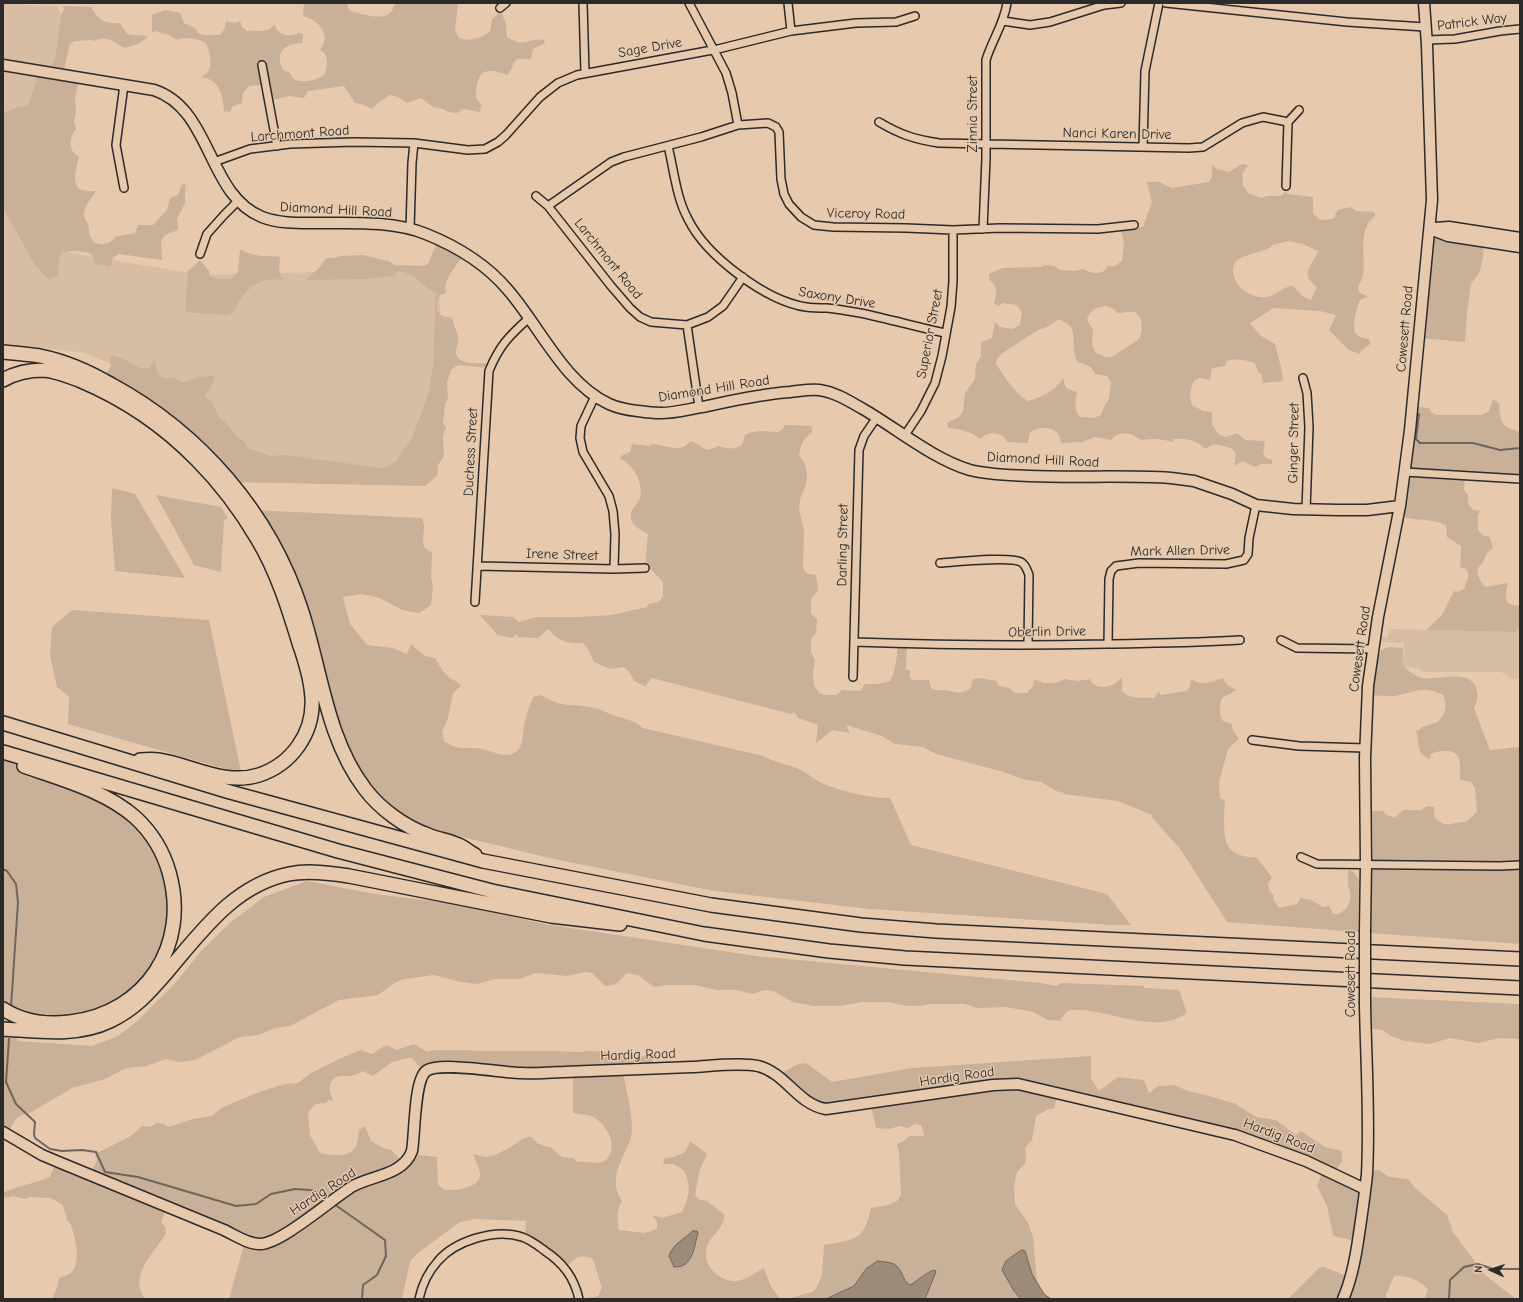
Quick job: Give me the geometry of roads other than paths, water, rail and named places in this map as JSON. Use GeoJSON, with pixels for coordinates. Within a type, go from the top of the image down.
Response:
{"type":"FeatureCollection","features":[{"type":"Feature","properties":{"kind":"highway"},"geometry":{"type":"LineString","coordinates":[[3,352],[30,354],[51,359],[108,382],[160,414],[181,431],[219,469],[252,509],[276,549],[285,568],[302,609],[340,747],[357,778],[367,792],[394,816],[427,835],[458,844],[483,861]]}},
{"type":"Feature","properties":{"kind":"highway"},"geometry":{"type":"LineString","coordinates":[[3,380],[20,373],[45,370],[67,376],[91,385],[116,399],[150,420],[182,445],[225,491],[248,523],[271,564],[293,620],[307,668],[312,706],[309,726],[305,736],[294,752],[286,760],[265,772],[252,777],[238,778],[215,776],[158,760],[121,759]]}},
{"type":"Feature","properties":{"kind":"highway"},"geometry":{"type":"LineString","coordinates":[[3,723],[230,792],[483,861],[711,905],[868,926],[987,934],[1520,959]]}},
{"type":"Feature","properties":{"kind":"highway"},"geometry":{"type":"LineString","coordinates":[[3,752],[338,851],[435,877],[492,891],[704,934]]}},
{"type":"Feature","properties":{"kind":"highway"},"geometry":{"type":"LineString","coordinates":[[3,759],[86,789],[117,804],[137,819],[154,838],[162,852],[172,881],[175,911],[169,944],[156,971],[146,984],[115,1008],[95,1017],[57,1024],[39,1023],[27,1020],[3,1009]]}},
{"type":"Feature","properties":{"kind":"highway"},"geometry":{"type":"LineString","coordinates":[[3,1029],[72,1032],[109,1022],[127,1012],[144,999],[217,914],[232,901],[248,890],[268,881],[290,874],[329,873],[551,916],[817,949],[905,958],[1520,988]]}},
{"type":"Feature","properties":{"kind":"street"},"geometry":{"type":"LineString","coordinates":[[583,3],[585,73]]}},
{"type":"Feature","properties":{"kind":"street"},"geometry":{"type":"LineString","coordinates":[[689,3],[726,73],[732,93],[738,126]]}},
{"type":"Feature","properties":{"kind":"street"},"geometry":{"type":"LineString","coordinates":[[788,3],[791,31]]}},
{"type":"Feature","properties":{"kind":"street","name":"Zinnia Street"},"geometry":{"type":"LineString","coordinates":[[983,229],[986,143],[986,60],[989,50],[1003,21],[1007,3]]}},
{"type":"Feature","properties":{"kind":"street"},"geometry":{"type":"LineString","coordinates":[[1003,21],[1030,25],[1043,23],[1104,5],[1121,3]]}},
{"type":"Feature","properties":{"kind":"street"},"geometry":{"type":"LineString","coordinates":[[1143,147],[1145,70],[1159,3]]}},
{"type":"Feature","properties":{"kind":"street"},"geometry":{"type":"LineString","coordinates":[[1166,3],[1347,22],[1425,27]]}},
{"type":"Feature","properties":{"kind":"street","name":"Cowesett Road"},"geometry":{"type":"LineString","coordinates":[[1343,1299],[1348,1286],[1356,1253],[1365,1189],[1368,1128],[1365,1004],[1366,722],[1372,649],[1384,581],[1393,546],[1405,472],[1432,200],[1424,3]]}},
{"type":"Feature","properties":{"kind":"street","name":"Sage Drive"},"geometry":{"type":"LineString","coordinates":[[414,143],[468,150],[485,149],[498,142],[506,135],[540,97],[558,83],[576,75],[713,49],[791,31],[856,23],[896,22],[915,16]]}},
{"type":"Feature","properties":{"kind":"street","name":"Patrick Way"},"geometry":{"type":"LineString","coordinates":[[1426,40],[1455,39],[1500,30],[1520,29]]}},
{"type":"Feature","properties":{"kind":"street","name":"Diamond Hill Road"},"geometry":{"type":"LineString","coordinates":[[3,65],[154,90],[164,93],[179,104],[195,125],[226,187],[258,216],[274,221],[299,223],[384,224],[410,229],[457,248],[483,266],[508,289],[574,378],[595,396],[611,406],[630,410],[660,413],[772,393],[809,390],[823,391],[847,399],[940,457],[970,470],[1001,475],[1171,478],[1194,481],[1232,494],[1256,505],[1306,510],[1367,510],[1400,506]]}},
{"type":"Feature","properties":{"kind":"street"},"geometry":{"type":"LineString","coordinates":[[262,65],[276,146]]}},
{"type":"Feature","properties":{"kind":"street"},"geometry":{"type":"LineString","coordinates":[[124,85],[116,145],[124,188]]}},
{"type":"Feature","properties":{"kind":"street"},"geometry":{"type":"LineString","coordinates":[[1286,186],[1288,122],[1299,110]]}},
{"type":"Feature","properties":{"kind":"street","name":"Nanci Karen Drive"},"geometry":{"type":"LineString","coordinates":[[879,122],[896,132],[914,139],[939,143],[1189,148],[1203,147],[1242,123],[1263,117],[1288,122]]}},
{"type":"Feature","properties":{"kind":"street","name":"Viceroy Road"},"geometry":{"type":"LineString","coordinates":[[548,206],[611,162],[624,157],[738,126],[768,123],[776,127],[779,132],[781,179],[784,194],[789,204],[801,217],[814,225],[833,227],[953,230],[1000,228],[1098,229],[1134,225]]}},
{"type":"Feature","properties":{"kind":"street","name":"Larchmont Road"},"geometry":{"type":"LineString","coordinates":[[214,162],[250,149],[276,146],[353,142],[414,143]]}},
{"type":"Feature","properties":{"kind":"street"},"geometry":{"type":"LineString","coordinates":[[410,229],[414,143]]}},
{"type":"Feature","properties":{"kind":"street","name":"Saxony Drive"},"geometry":{"type":"LineString","coordinates":[[668,146],[678,193],[687,219],[699,238],[721,261],[743,277],[773,296],[807,308],[828,308],[860,313],[945,333]]}},
{"type":"Feature","properties":{"kind":"street","name":"Larchmont Road"},"geometry":{"type":"LineString","coordinates":[[536,196],[548,206],[611,286],[640,317],[652,322],[687,325],[708,317],[723,306],[743,277]]}},
{"type":"Feature","properties":{"kind":"street"},"geometry":{"type":"LineString","coordinates":[[200,254],[207,234],[239,200]]}},
{"type":"Feature","properties":{"kind":"street"},"geometry":{"type":"LineString","coordinates":[[1430,229],[1449,228],[1520,238]]}},
{"type":"Feature","properties":{"kind":"street"},"geometry":{"type":"LineString","coordinates":[[1430,229],[1448,236],[1520,247]]}},
{"type":"Feature","properties":{"kind":"street","name":"Superior Street"},"geometry":{"type":"LineString","coordinates":[[905,435],[921,411],[935,383],[942,356],[954,281],[953,230]]}},
{"type":"Feature","properties":{"kind":"street","name":"Duchess Street"},"geometry":{"type":"LineString","coordinates":[[475,602],[489,371],[496,354],[507,338],[529,318]]}},
{"type":"Feature","properties":{"kind":"street"},"geometry":{"type":"LineString","coordinates":[[687,325],[699,407]]}},
{"type":"Feature","properties":{"kind":"street","name":"Ginger Street"},"geometry":{"type":"LineString","coordinates":[[1303,378],[1307,393],[1309,427],[1306,510]]}},
{"type":"Feature","properties":{"kind":"street"},"geometry":{"type":"LineString","coordinates":[[595,396],[581,426],[580,438],[583,452],[609,496],[613,511],[615,534],[614,569]]}},
{"type":"Feature","properties":{"kind":"street","name":"Darling Street"},"geometry":{"type":"LineString","coordinates":[[852,678],[859,450],[864,436],[877,417]]}},
{"type":"Feature","properties":{"kind":"street"},"geometry":{"type":"LineString","coordinates":[[1405,472],[1520,479]]}},
{"type":"Feature","properties":{"kind":"street","name":"Mark Allen Drive"},"geometry":{"type":"LineString","coordinates":[[1108,644],[1109,579],[1111,571],[1116,566],[1139,563],[1226,564],[1244,560],[1248,554],[1249,538],[1256,505]]}},
{"type":"Feature","properties":{"kind":"street"},"geometry":{"type":"LineString","coordinates":[[940,563],[990,559],[1019,561],[1026,565],[1029,575],[1028,645]]}},
{"type":"Feature","properties":{"kind":"street","name":"Irene Street"},"geometry":{"type":"LineString","coordinates":[[478,566],[614,569],[645,568]]}},
{"type":"Feature","properties":{"kind":"street","name":"Oberlin Drive"},"geometry":{"type":"LineString","coordinates":[[854,642],[1028,645],[1198,643],[1240,640]]}},
{"type":"Feature","properties":{"kind":"street"},"geometry":{"type":"LineString","coordinates":[[1281,640],[1296,648],[1372,649]]}},
{"type":"Feature","properties":{"kind":"street"},"geometry":{"type":"LineString","coordinates":[[1252,740],[1299,746],[1365,748]]}},
{"type":"Feature","properties":{"kind":"street"},"geometry":{"type":"LineString","coordinates":[[1301,857],[1317,864],[1520,865]]}},
{"type":"Feature","properties":{"kind":"street","name":"Hardig Road"},"geometry":{"type":"LineString","coordinates":[[3,1132],[55,1161],[224,1230],[239,1238],[258,1244],[273,1242],[333,1199],[362,1181],[402,1166],[406,1162],[412,1150],[417,1094],[420,1079],[429,1069],[442,1067],[522,1073],[754,1066],[770,1071],[805,1101],[815,1107],[826,1109],[993,1085],[1018,1084],[1235,1135],[1306,1161],[1365,1189]]}},
{"type":"Feature","properties":{"kind":"street"},"geometry":{"type":"LineString","coordinates":[[419,1299],[425,1281],[438,1260],[462,1243],[494,1234],[521,1237],[531,1240],[568,1271],[579,1299]]}},
{"type":"Feature","properties":{"kind":"waterway"},"geometry":{"type":"LineString","coordinates":[[1419,414],[1416,439],[1420,443],[1473,443],[1500,450],[1520,448]]}},
{"type":"Feature","properties":{"kind":"waterway"},"geometry":{"type":"LineString","coordinates":[[3,869],[7,871],[16,884],[18,902],[11,1007]]}},
{"type":"Feature","properties":{"kind":"waterway"},"geometry":{"type":"LineString","coordinates":[[9,1039],[6,1082],[16,1104],[35,1122],[35,1138],[50,1149],[62,1151],[82,1150],[96,1152],[105,1172],[138,1177],[236,1206],[256,1204],[271,1194],[295,1189],[318,1192],[328,1200]]}},
{"type":"Feature","properties":{"kind":"waterway"},"geometry":{"type":"LineString","coordinates":[[334,1204],[385,1240],[386,1256],[377,1275],[363,1285],[362,1299]]}},
{"type":"Feature","properties":{"kind":"waterway"},"geometry":{"type":"LineString","coordinates":[[1449,1299],[1450,1280],[1464,1267],[1478,1264],[1493,1269],[1520,1269]]}}]}
